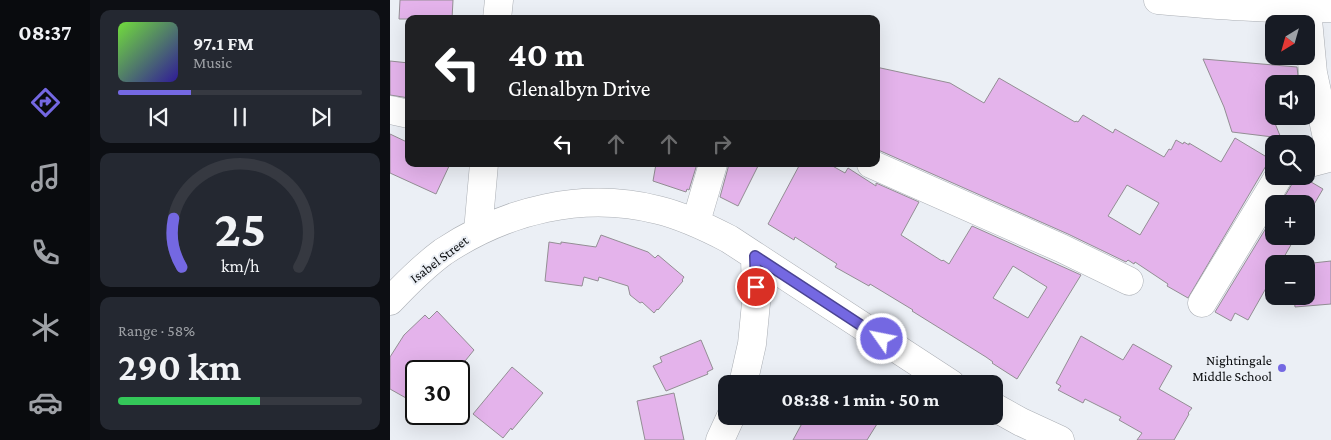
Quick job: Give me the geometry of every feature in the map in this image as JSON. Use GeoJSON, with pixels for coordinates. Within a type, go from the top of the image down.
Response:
{"type":"FeatureCollection","features":[{"type":"Feature","properties":{"kind":"street"},"geometry":{"type":"LineString","coordinates":[[497,15],[499,0]]}},
{"type":"Feature","properties":{"kind":"street"},"geometry":{"type":"LineString","coordinates":[[1158,0],[1210,5],[1319,8],[1313,73],[1327,138],[1325,159],[1315,162]]}},
{"type":"Feature","properties":{"kind":"street"},"geometry":{"type":"LineString","coordinates":[[390,110],[405,113]]}},
{"type":"Feature","properties":{"kind":"street"},"geometry":{"type":"LineString","coordinates":[[478,232],[484,167]]}},
{"type":"Feature","properties":{"kind":"street"},"geometry":{"type":"LineString","coordinates":[[696,222],[712,167]]}},
{"type":"Feature","properties":{"kind":"street"},"geometry":{"type":"LineString","coordinates":[[878,167],[1052,244],[1130,281]]}},
{"type":"Feature","properties":{"kind":"street"},"geometry":{"type":"LineString","coordinates":[[1202,303],[1274,185]]}},
{"type":"Feature","properties":{"kind":"street","name":"Isabel Street"},"geometry":{"type":"LineString","coordinates":[[390,301],[408,282],[442,253],[478,232],[516,216],[550,207],[586,203],[622,204],[658,210],[696,222],[729,239],[937,375]]}},
{"type":"Feature","properties":{"kind":"street"},"geometry":{"type":"LineString","coordinates":[[744,375],[752,344],[756,303],[755,256]]}},
{"type":"Feature","properties":{"kind":"street"},"geometry":{"type":"LineString","coordinates":[[1003,412],[1060,440]]}},
{"type":"Feature","properties":{"kind":"street"},"geometry":{"type":"LineString","coordinates":[[720,440],[726,425]]}},
{"type":"Feature","properties":{"kind":"building"},"geometry":{"type":"Polygon","coordinates":[[[400,0],[453,0],[452,15],[405,15],[405,19],[399,19],[400,0]]]}},
{"type":"Feature","properties":{"kind":"building"},"geometry":{"type":"Polygon","coordinates":[[[1203,59],[1297,67],[1298,75],[1265,75],[1265,125],[1276,125],[1280,135],[1265,136],[1232,132],[1224,107],[1203,59]]]}},
{"type":"Feature","properties":{"kind":"building"},"geometry":{"type":"Polygon","coordinates":[[[390,61],[405,63],[405,97],[390,95],[390,61]]]}},
{"type":"Feature","properties":{"kind":"building"},"geometry":{"type":"Polygon","coordinates":[[[880,68],[950,83],[984,103],[999,78],[1075,122],[1078,122],[1083,115],[1113,133],[1115,129],[1164,157],[1169,149],[1171,150],[1176,140],[1183,144],[1184,142],[1189,145],[1189,143],[1221,162],[1235,138],[1265,156],[1265,167],[1188,298],[1167,286],[1168,284],[1135,262],[1134,264],[1128,260],[1126,262],[1068,234],[880,151],[880,68]],[[1127,185],[1108,216],[1140,235],[1159,203],[1127,185]]]}},
{"type":"Feature","properties":{"kind":"building"},"geometry":{"type":"Polygon","coordinates":[[[390,134],[405,141],[405,167],[449,167],[436,194],[390,173],[390,134]]]}},
{"type":"Feature","properties":{"kind":"building"},"geometry":{"type":"Polygon","coordinates":[[[655,167],[696,167],[689,190],[687,189],[686,192],[653,181],[655,167]]]}},
{"type":"Feature","properties":{"kind":"building"},"geometry":{"type":"Polygon","coordinates":[[[758,167],[738,206],[720,197],[728,168],[758,167]]]}},
{"type":"Feature","properties":{"kind":"building"},"geometry":{"type":"Polygon","coordinates":[[[798,167],[834,167],[845,173],[848,168],[876,186],[876,183],[919,202],[901,235],[942,261],[949,264],[972,226],[1081,275],[1017,379],[913,310],[870,284],[869,286],[835,267],[837,264],[795,237],[794,240],[768,224],[798,167]],[[1013,266],[993,298],[1028,318],[1047,287],[1013,266]]]}},
{"type":"Feature","properties":{"kind":"building"},"geometry":{"type":"Polygon","coordinates":[[[1315,184],[1323,189],[1315,203],[1315,195],[1285,195],[1291,185],[1315,184]]]}},
{"type":"Feature","properties":{"kind":"building"},"geometry":{"type":"Polygon","coordinates":[[[1265,230],[1265,245],[1291,245],[1285,255],[1265,255],[1265,290],[1248,320],[1235,313],[1231,321],[1215,312],[1265,230]]]}},
{"type":"Feature","properties":{"kind":"building"},"geometry":{"type":"Polygon","coordinates":[[[601,235],[648,252],[655,258],[658,255],[684,277],[683,281],[654,313],[642,302],[640,303],[630,295],[628,286],[599,277],[598,281],[584,277],[582,286],[545,281],[549,242],[596,247],[601,235]]]}},
{"type":"Feature","properties":{"kind":"building"},"geometry":{"type":"Polygon","coordinates":[[[1331,261],[1331,304],[1295,307],[1295,305],[1315,305],[1315,263],[1331,261]]]}},
{"type":"Feature","properties":{"kind":"building"},"geometry":{"type":"Polygon","coordinates":[[[437,311],[474,350],[466,360],[405,360],[405,397],[390,389],[390,357],[404,335],[425,315],[429,319],[437,311]]]}},
{"type":"Feature","properties":{"kind":"building"},"geometry":{"type":"Polygon","coordinates":[[[1081,336],[1123,360],[1133,344],[1172,366],[1159,389],[1192,408],[1174,440],[1137,440],[1142,433],[1119,420],[1121,417],[1085,399],[1083,403],[1058,390],[1061,386],[1056,383],[1081,336]]]}},
{"type":"Feature","properties":{"kind":"building"},"geometry":{"type":"Polygon","coordinates":[[[701,340],[713,369],[707,372],[708,374],[666,391],[653,366],[662,362],[660,357],[701,340]]]}},
{"type":"Feature","properties":{"kind":"building"},"geometry":{"type":"Polygon","coordinates":[[[512,367],[543,393],[503,438],[473,414],[512,367]]]}},
{"type":"Feature","properties":{"kind":"building"},"geometry":{"type":"Polygon","coordinates":[[[674,393],[684,440],[645,440],[637,401],[674,393]]]}},
{"type":"Feature","properties":{"kind":"building"},"geometry":{"type":"Polygon","coordinates":[[[801,425],[876,425],[867,440],[793,440],[801,425]]]}},
{"type":"Feature","properties":{"kind":"place","name":"Nightingale Middle School"},"geometry":{"type":"Point","coordinates":[1282,368]}},
{"type":"Feature","properties":{"kind":"route"},"geometry":{"type":"LineString","coordinates":[[756,287],[755,256],[882,339]]}}]}
